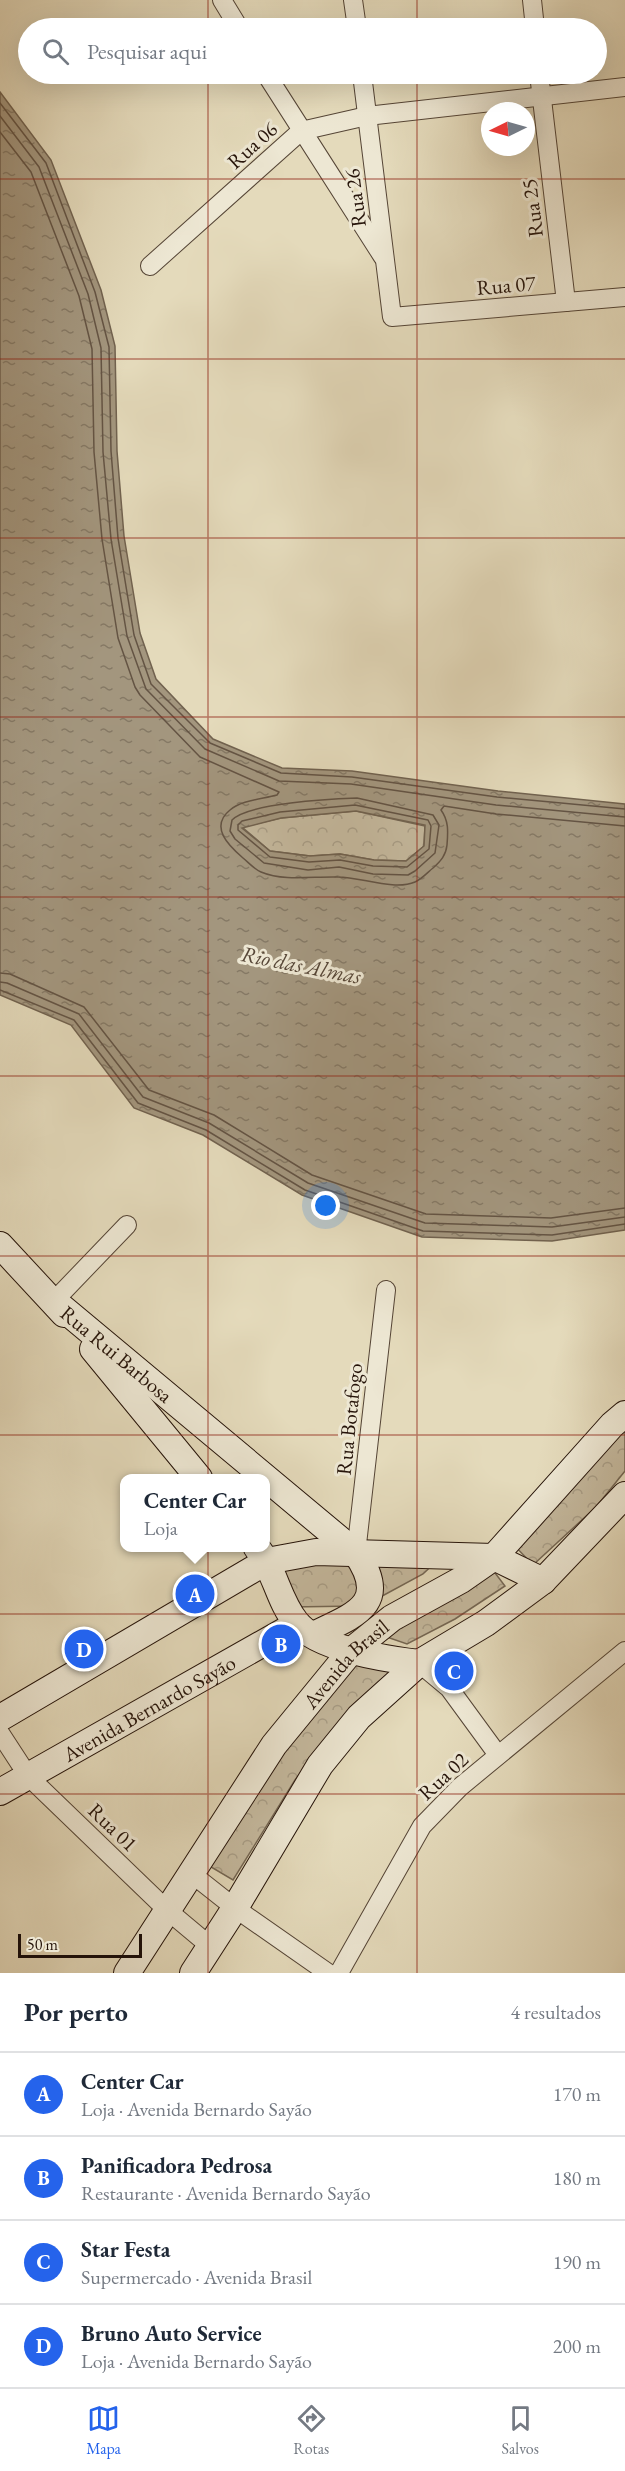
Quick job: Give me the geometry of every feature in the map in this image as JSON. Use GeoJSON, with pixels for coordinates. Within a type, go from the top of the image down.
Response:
{"type":"FeatureCollection","features":[{"type":"Feature","properties":{"kind":"main road"},"geometry":{"type":"LineString","coordinates":[[0,1245],[54,1301]]}},
{"type":"Feature","properties":{"kind":"main road","name":"Rua Rui Barbosa"},"geometry":{"type":"LineString","coordinates":[[54,1301],[196,1474]]}},
{"type":"Feature","properties":{"kind":"main road","name":"Rua Rui Barbosa"},"geometry":{"type":"LineString","coordinates":[[54,1301],[261,1474]]}},
{"type":"Feature","properties":{"kind":"main road","name":"Avenida Brasil"},"geometry":{"type":"LineString","coordinates":[[127,1973],[274,1744],[351,1651],[392,1618],[461,1580],[494,1557],[612,1425],[625,1414]]}},
{"type":"Feature","properties":{"kind":"main road","name":"Rua Rui Barbosa"},"geometry":{"type":"LineString","coordinates":[[270,1481],[356,1553]]}},
{"type":"Feature","properties":{"kind":"main road"},"geometry":{"type":"LineString","coordinates":[[193,1973],[235,1908],[320,1765],[359,1717],[419,1663],[486,1623],[543,1581],[625,1495]]}},
{"type":"Feature","properties":{"kind":"main road"},"geometry":{"type":"LineString","coordinates":[[0,1718],[261,1554],[316,1552],[494,1557],[543,1581]]}},
{"type":"Feature","properties":{"kind":"main road","name":"Avenida Bernardo Sayão"},"geometry":{"type":"LineString","coordinates":[[0,1792],[305,1629],[352,1616],[367,1604],[370,1593],[370,1582],[364,1564],[356,1553]]}},
{"type":"Feature","properties":{"kind":"main road"},"geometry":{"type":"LineString","coordinates":[[261,1554],[278,1591],[305,1629],[351,1651],[419,1663]]}},
{"type":"Feature","properties":{"kind":"street"},"geometry":{"type":"LineString","coordinates":[[222,0],[233,18]]}},
{"type":"Feature","properties":{"kind":"street"},"geometry":{"type":"LineString","coordinates":[[353,0],[356,18]]}},
{"type":"Feature","properties":{"kind":"street"},"geometry":{"type":"LineString","coordinates":[[532,0],[534,18]]}},
{"type":"Feature","properties":{"kind":"street"},"geometry":{"type":"LineString","coordinates":[[272,84],[385,260]]}},
{"type":"Feature","properties":{"kind":"street","name":"Rua 26"},"geometry":{"type":"LineString","coordinates":[[363,84],[392,317]]}},
{"type":"Feature","properties":{"kind":"street","name":"Rua 25"},"geometry":{"type":"LineString","coordinates":[[540,84],[566,302]]}},
{"type":"Feature","properties":{"kind":"street","name":"Rua 06"},"geometry":{"type":"LineString","coordinates":[[150,266],[301,130],[367,116],[625,87]]}},
{"type":"Feature","properties":{"kind":"street","name":"Rua 07"},"geometry":{"type":"LineString","coordinates":[[392,317],[625,297]]}},
{"type":"Feature","properties":{"kind":"street"},"geometry":{"type":"LineString","coordinates":[[54,1301],[127,1225]]}},
{"type":"Feature","properties":{"kind":"street","name":"Rua Botafogo"},"geometry":{"type":"LineString","coordinates":[[356,1553],[386,1290]]}},
{"type":"Feature","properties":{"kind":"street","name":"Rua 02"},"geometry":{"type":"LineString","coordinates":[[339,1973],[423,1826],[460,1786],[625,1651]]}},
{"type":"Feature","properties":{"kind":"street"},"geometry":{"type":"LineString","coordinates":[[419,1663],[449,1688],[498,1755]]}},
{"type":"Feature","properties":{"kind":"street","name":"Rua 01"},"geometry":{"type":"LineString","coordinates":[[0,1733],[28,1776],[167,1910],[210,1946]]}},
{"type":"Feature","properties":{"kind":"street"},"geometry":{"type":"LineString","coordinates":[[192,1874],[235,1908],[328,1973]]}},
{"type":"Feature","properties":{"kind":"green space"},"geometry":{"type":"Polygon","coordinates":[[[356,811],[425,826],[424,846],[406,861],[374,860],[340,854],[310,856],[270,851],[242,827],[281,818],[356,811]]]}},
{"type":"Feature","properties":{"kind":"green space"},"geometry":{"type":"Polygon","coordinates":[[[625,1422],[625,1471],[596,1507],[533,1565],[512,1543],[625,1422]]]}},
{"type":"Feature","properties":{"kind":"green space"},"geometry":{"type":"Polygon","coordinates":[[[367,1557],[440,1558],[423,1574],[373,1601],[367,1557]]]}},
{"type":"Feature","properties":{"kind":"green space"},"geometry":{"type":"Polygon","coordinates":[[[285,1563],[358,1565],[357,1606],[290,1607],[282,1578],[285,1563]]]}},
{"type":"Feature","properties":{"kind":"green space"},"geometry":{"type":"Polygon","coordinates":[[[489,1565],[505,1586],[455,1619],[407,1644],[381,1635],[489,1565]]]}},
{"type":"Feature","properties":{"kind":"green space"},"geometry":{"type":"Polygon","coordinates":[[[354,1656],[403,1664],[331,1733],[295,1780],[233,1880],[206,1864],[275,1752],[354,1656]]]}},
{"type":"Feature","properties":{"kind":"water","name":"Rio das Almas"},"geometry":{"type":"Polygon","coordinates":[[[0,92],[51,160],[101,290],[115,346],[117,451],[124,536],[140,633],[156,679],[213,739],[282,768],[352,771],[498,791],[625,804],[625,1230],[552,1241],[422,1237],[302,1195],[203,1135],[134,1108],[71,1025],[0,995],[0,92]],[[356,811],[281,818],[242,828],[270,851],[310,856],[340,854],[374,860],[406,861],[424,846],[425,825],[356,811]]]}},
{"type":"Feature","properties":{"kind":"place","name":"Center Car"},"geometry":{"type":"Point","coordinates":[195,1594]}},
{"type":"Feature","properties":{"kind":"place","name":"Panificadora Pedrosa"},"geometry":{"type":"Point","coordinates":[281,1644]}},
{"type":"Feature","properties":{"kind":"place","name":"Bruno Auto Service"},"geometry":{"type":"Point","coordinates":[84,1649]}},
{"type":"Feature","properties":{"kind":"place","name":"Star Festa"},"geometry":{"type":"Point","coordinates":[454,1671]}}]}
